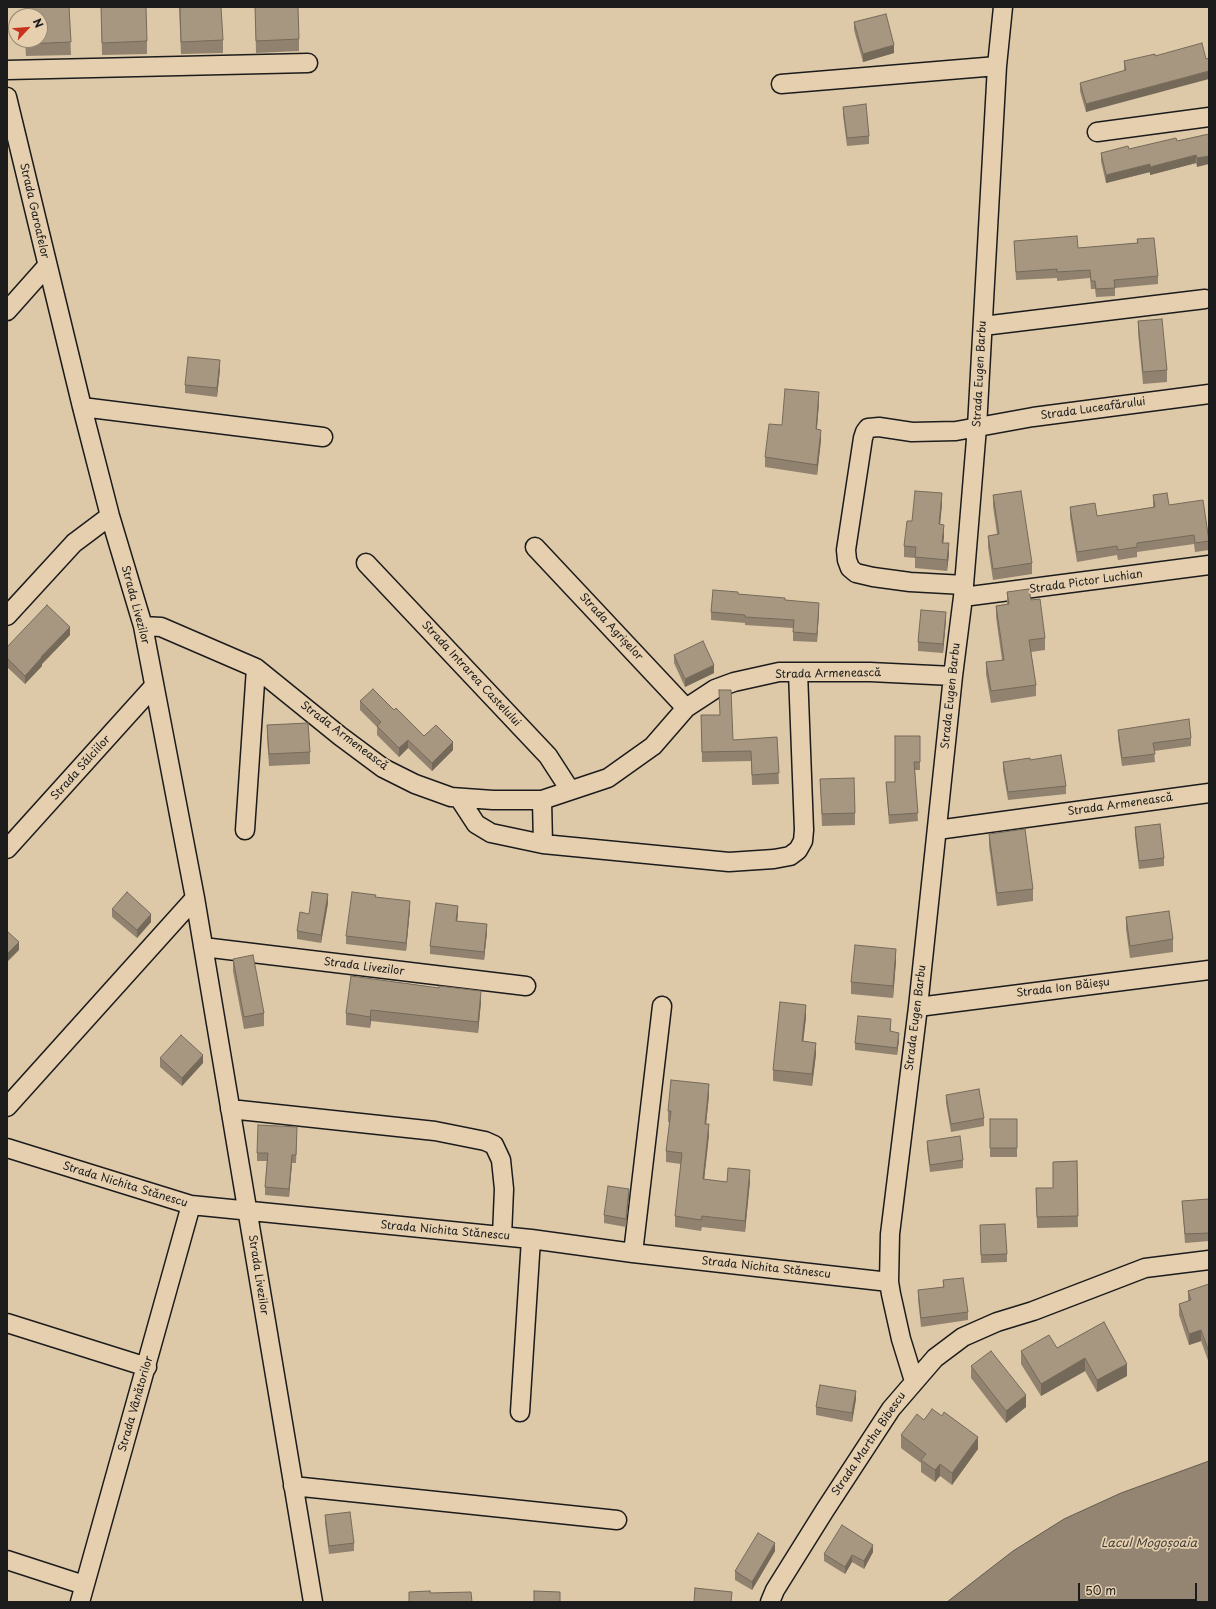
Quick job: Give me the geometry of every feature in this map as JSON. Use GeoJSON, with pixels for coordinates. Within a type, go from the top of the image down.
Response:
{"type":"FeatureCollection","features":[{"type":"Feature","properties":{"kind":"street","name":"Strada Eugen Barbu"},"geometry":{"type":"LineString","coordinates":[[914,1381],[901,1339],[890,1282],[890,1234],[918,1007],[953,676],[964,591],[977,427],[997,66],[1003,7]]}},
{"type":"Feature","properties":{"kind":"street"},"geometry":{"type":"LineString","coordinates":[[7,70],[308,63]]}},
{"type":"Feature","properties":{"kind":"street"},"geometry":{"type":"LineString","coordinates":[[781,84],[997,66]]}},
{"type":"Feature","properties":{"kind":"street","name":"Strada Garoafelor"},"geometry":{"type":"LineString","coordinates":[[7,97],[48,266],[7,311]]}},
{"type":"Feature","properties":{"kind":"street"},"geometry":{"type":"LineString","coordinates":[[1097,132],[1209,117]]}},
{"type":"Feature","properties":{"kind":"street","name":"Strada Livezilor"},"geometry":{"type":"LineString","coordinates":[[48,266],[110,516],[142,626],[154,686],[195,898],[313,1602]]}},
{"type":"Feature","properties":{"kind":"street"},"geometry":{"type":"LineString","coordinates":[[983,326],[1205,299]]}},
{"type":"Feature","properties":{"kind":"street","name":"Strada Luceafărului"},"geometry":{"type":"LineString","coordinates":[[964,591],[873,577],[856,573],[850,568],[846,550],[863,438],[868,428],[879,427],[912,432],[956,431],[1041,416],[1209,394]]}},
{"type":"Feature","properties":{"kind":"street"},"geometry":{"type":"LineString","coordinates":[[82,408],[323,437]]}},
{"type":"Feature","properties":{"kind":"street"},"geometry":{"type":"LineString","coordinates":[[7,616],[74,543],[110,516]]}},
{"type":"Feature","properties":{"kind":"street","name":"Strada Agrișelor"},"geometry":{"type":"LineString","coordinates":[[536,547],[686,708]]}},
{"type":"Feature","properties":{"kind":"street","name":"Strada Intrarea Castelului"},"geometry":{"type":"LineString","coordinates":[[366,563],[548,756],[570,790]]}},
{"type":"Feature","properties":{"kind":"street","name":"Strada Pictor Luchian"},"geometry":{"type":"LineString","coordinates":[[964,591],[1209,565]]}},
{"type":"Feature","properties":{"kind":"street","name":"Strada Armenească"},"geometry":{"type":"LineString","coordinates":[[142,626],[161,628],[256,668],[340,736],[383,768],[415,784],[451,798],[542,800],[608,778],[653,746],[686,708],[715,689],[734,682],[779,672],[870,672],[953,676]]}},
{"type":"Feature","properties":{"kind":"street"},"geometry":{"type":"LineString","coordinates":[[245,830],[256,668]]}},
{"type":"Feature","properties":{"kind":"street"},"geometry":{"type":"LineString","coordinates":[[459,798],[476,824],[491,832],[543,844],[729,862],[774,859],[790,856],[798,850],[803,841],[804,830],[798,672]]}},
{"type":"Feature","properties":{"kind":"street","name":"Strada Sălciilor"},"geometry":{"type":"LineString","coordinates":[[7,849],[154,686]]}},
{"type":"Feature","properties":{"kind":"street","name":"Strada Armenească"},"geometry":{"type":"LineString","coordinates":[[937,830],[1209,793]]}},
{"type":"Feature","properties":{"kind":"street"},"geometry":{"type":"LineString","coordinates":[[542,800],[543,844]]}},
{"type":"Feature","properties":{"kind":"street"},"geometry":{"type":"LineString","coordinates":[[7,1107],[195,898]]}},
{"type":"Feature","properties":{"kind":"street","name":"Strada Livezilor"},"geometry":{"type":"LineString","coordinates":[[203,947],[526,986]]}},
{"type":"Feature","properties":{"kind":"street","name":"Strada Ion Băieșu"},"geometry":{"type":"LineString","coordinates":[[918,1007],[1209,970]]}},
{"type":"Feature","properties":{"kind":"street"},"geometry":{"type":"LineString","coordinates":[[633,1253],[662,1006]]}},
{"type":"Feature","properties":{"kind":"street"},"geometry":{"type":"LineString","coordinates":[[230,1109],[435,1131],[485,1140],[494,1145],[501,1160],[504,1189],[502,1236]]}},
{"type":"Feature","properties":{"kind":"street","name":"Strada Nichita Stănescu"},"geometry":{"type":"LineString","coordinates":[[7,1148],[191,1205],[247,1212],[531,1239],[633,1253],[890,1282]]}},
{"type":"Feature","properties":{"kind":"street","name":"Strada Vânătorilor"},"geometry":{"type":"LineString","coordinates":[[82,1593],[147,1367],[191,1205]]}},
{"type":"Feature","properties":{"kind":"street"},"geometry":{"type":"LineString","coordinates":[[520,1412],[531,1239]]}},
{"type":"Feature","properties":{"kind":"street","name":"Strada Martha Bibescu"},"geometry":{"type":"LineString","coordinates":[[770,1602],[775,1590],[824,1510],[891,1409],[935,1358],[963,1337],[997,1322],[1033,1311],[1145,1268],[1209,1260]]}},
{"type":"Feature","properties":{"kind":"street"},"geometry":{"type":"LineString","coordinates":[[7,1323],[147,1367]]}},
{"type":"Feature","properties":{"kind":"street"},"geometry":{"type":"LineString","coordinates":[[293,1486],[617,1520]]}},
{"type":"Feature","properties":{"kind":"street"},"geometry":{"type":"LineString","coordinates":[[7,1560],[82,1593]]}},
{"type":"Feature","properties":{"kind":"water","name":"Lacul Mogoșoaia"},"geometry":{"type":"Polygon","coordinates":[[[1209,1461],[1209,1602],[947,1602],[1013,1551],[1064,1519],[1121,1493],[1209,1461]]]}},
{"type":"Feature","properties":{"kind":"building"},"geometry":{"type":"Polygon","coordinates":[[[69,7],[71,42],[48,43],[48,8],[25,8],[69,7]]]}},
{"type":"Feature","properties":{"kind":"building"},"geometry":{"type":"Polygon","coordinates":[[[101,7],[146,7],[147,41],[102,43],[101,7]]]}},
{"type":"Feature","properties":{"kind":"building"},"geometry":{"type":"Polygon","coordinates":[[[180,7],[221,7],[223,40],[181,42],[180,7]]]}},
{"type":"Feature","properties":{"kind":"building"},"geometry":{"type":"Polygon","coordinates":[[[255,7],[298,7],[299,39],[256,41],[255,7]]]}},
{"type":"Feature","properties":{"kind":"building"},"geometry":{"type":"Polygon","coordinates":[[[886,14],[894,45],[863,54],[854,22],[886,14]]]}},
{"type":"Feature","properties":{"kind":"building"},"geometry":{"type":"Polygon","coordinates":[[[1202,43],[1206,59],[1209,58],[1209,71],[1086,104],[1080,83],[1126,70],[1124,61],[1155,54],[1155,56],[1202,43]]]}},
{"type":"Feature","properties":{"kind":"building"},"geometry":{"type":"Polygon","coordinates":[[[866,104],[869,136],[847,138],[843,107],[866,104]]]}},
{"type":"Feature","properties":{"kind":"building"},"geometry":{"type":"Polygon","coordinates":[[[1209,134],[1209,156],[1197,158],[1196,155],[1150,167],[1150,164],[1106,175],[1101,153],[1128,146],[1129,149],[1176,138],[1177,141],[1209,134]]]}},
{"type":"Feature","properties":{"kind":"building"},"geometry":{"type":"Polygon","coordinates":[[[1077,236],[1078,248],[1138,243],[1137,239],[1154,238],[1158,276],[1114,280],[1115,288],[1096,289],[1095,281],[1091,281],[1090,270],[1057,272],[1057,269],[1016,272],[1014,241],[1077,236]]]}},
{"type":"Feature","properties":{"kind":"building"},"geometry":{"type":"Polygon","coordinates":[[[1162,319],[1167,370],[1143,372],[1138,321],[1162,319]]]}},
{"type":"Feature","properties":{"kind":"building"},"geometry":{"type":"Polygon","coordinates":[[[188,357],[220,360],[217,388],[185,385],[188,357]]]}},
{"type":"Feature","properties":{"kind":"building"},"geometry":{"type":"Polygon","coordinates":[[[785,389],[819,392],[816,429],[821,430],[817,465],[765,457],[769,424],[782,425],[785,389]]]}},
{"type":"Feature","properties":{"kind":"building"},"geometry":{"type":"Polygon","coordinates":[[[915,491],[942,493],[939,524],[944,525],[942,543],[949,543],[947,560],[915,557],[916,547],[904,546],[907,521],[912,521],[915,491]]]}},
{"type":"Feature","properties":{"kind":"building"},"geometry":{"type":"Polygon","coordinates":[[[1021,491],[1032,563],[993,569],[988,536],[999,534],[993,495],[1021,491]]]}},
{"type":"Feature","properties":{"kind":"building"},"geometry":{"type":"Polygon","coordinates":[[[1167,493],[1169,505],[1203,500],[1209,541],[1195,543],[1194,535],[1137,543],[1137,547],[1118,550],[1117,546],[1077,552],[1070,507],[1095,503],[1097,516],[1155,507],[1153,495],[1167,493]]]}},
{"type":"Feature","properties":{"kind":"building"},"geometry":{"type":"Polygon","coordinates":[[[1029,589],[1031,600],[1040,599],[1045,638],[1029,640],[1036,685],[991,691],[986,662],[1004,660],[996,606],[1009,604],[1007,592],[1029,589]]]}},
{"type":"Feature","properties":{"kind":"building"},"geometry":{"type":"Polygon","coordinates":[[[713,590],[819,603],[817,634],[793,632],[794,620],[745,617],[745,615],[711,612],[713,590]]]}},
{"type":"Feature","properties":{"kind":"building"},"geometry":{"type":"Polygon","coordinates":[[[47,605],[70,627],[25,676],[7,658],[7,647],[47,605]]]}},
{"type":"Feature","properties":{"kind":"building"},"geometry":{"type":"Polygon","coordinates":[[[921,610],[946,612],[943,644],[918,642],[921,610]]]}},
{"type":"Feature","properties":{"kind":"building"},"geometry":{"type":"Polygon","coordinates":[[[703,641],[714,665],[685,679],[674,655],[703,641]]]}},
{"type":"Feature","properties":{"kind":"building"},"geometry":{"type":"Polygon","coordinates":[[[373,689],[394,710],[396,708],[424,736],[436,725],[453,742],[432,763],[408,740],[399,748],[377,726],[381,722],[360,701],[373,689]]]}},
{"type":"Feature","properties":{"kind":"building"},"geometry":{"type":"Polygon","coordinates":[[[719,690],[731,690],[733,740],[777,737],[779,773],[752,775],[751,751],[702,752],[701,715],[720,715],[719,690]]]}},
{"type":"Feature","properties":{"kind":"building"},"geometry":{"type":"Polygon","coordinates":[[[1189,719],[1191,738],[1153,743],[1155,754],[1122,758],[1118,730],[1189,719]]]}},
{"type":"Feature","properties":{"kind":"building"},"geometry":{"type":"Polygon","coordinates":[[[308,723],[310,752],[269,754],[267,725],[308,723]]]}},
{"type":"Feature","properties":{"kind":"building"},"geometry":{"type":"Polygon","coordinates":[[[895,736],[920,736],[920,762],[914,762],[918,813],[889,815],[886,782],[895,782],[895,736]]]}},
{"type":"Feature","properties":{"kind":"building"},"geometry":{"type":"Polygon","coordinates":[[[1061,755],[1066,786],[1008,792],[1003,762],[1030,758],[1030,760],[1061,755]]]}},
{"type":"Feature","properties":{"kind":"building"},"geometry":{"type":"Polygon","coordinates":[[[854,778],[855,813],[822,814],[820,779],[854,778]]]}},
{"type":"Feature","properties":{"kind":"building"},"geometry":{"type":"Polygon","coordinates":[[[1160,824],[1164,858],[1139,861],[1135,827],[1160,824]]]}},
{"type":"Feature","properties":{"kind":"building"},"geometry":{"type":"Polygon","coordinates":[[[1025,829],[1033,889],[997,893],[989,834],[1025,829]]]}},
{"type":"Feature","properties":{"kind":"building"},"geometry":{"type":"Polygon","coordinates":[[[127,892],[151,914],[137,930],[112,909],[127,892]]]}},
{"type":"Feature","properties":{"kind":"building"},"geometry":{"type":"Polygon","coordinates":[[[312,892],[328,894],[321,935],[297,931],[300,912],[309,914],[312,892]]]}},
{"type":"Feature","properties":{"kind":"building"},"geometry":{"type":"Polygon","coordinates":[[[352,892],[376,895],[375,897],[410,901],[406,943],[346,936],[352,892]]]}},
{"type":"Feature","properties":{"kind":"building"},"geometry":{"type":"Polygon","coordinates":[[[436,903],[458,906],[456,921],[487,924],[484,952],[430,946],[436,903]]]}},
{"type":"Feature","properties":{"kind":"building"},"geometry":{"type":"Polygon","coordinates":[[[1169,911],[1173,939],[1130,946],[1126,917],[1169,911]]]}},
{"type":"Feature","properties":{"kind":"building"},"geometry":{"type":"Polygon","coordinates":[[[7,931],[19,942],[7,954],[7,931]]]}},
{"type":"Feature","properties":{"kind":"building"},"geometry":{"type":"Polygon","coordinates":[[[855,945],[896,949],[893,986],[851,982],[855,945]]]}},
{"type":"Feature","properties":{"kind":"building"},"geometry":{"type":"Polygon","coordinates":[[[253,955],[264,1013],[244,1017],[233,959],[253,955]]]}},
{"type":"Feature","properties":{"kind":"building"},"geometry":{"type":"Polygon","coordinates":[[[351,976],[439,988],[439,986],[481,991],[478,1022],[371,1010],[370,1017],[346,1013],[351,976]]]}},
{"type":"Feature","properties":{"kind":"building"},"geometry":{"type":"Polygon","coordinates":[[[780,1002],[806,1005],[802,1041],[816,1043],[812,1074],[773,1070],[780,1002]]]}},
{"type":"Feature","properties":{"kind":"building"},"geometry":{"type":"Polygon","coordinates":[[[858,1016],[891,1019],[890,1031],[899,1033],[897,1048],[855,1043],[858,1016]]]}},
{"type":"Feature","properties":{"kind":"building"},"geometry":{"type":"Polygon","coordinates":[[[181,1035],[203,1055],[182,1078],[160,1058],[181,1035]]]}},
{"type":"Feature","properties":{"kind":"building"},"geometry":{"type":"Polygon","coordinates":[[[671,1080],[709,1084],[705,1124],[709,1124],[703,1179],[727,1182],[728,1168],[750,1170],[745,1221],[702,1216],[701,1220],[675,1216],[682,1153],[666,1151],[671,1111],[668,1111],[671,1080]]]}},
{"type":"Feature","properties":{"kind":"building"},"geometry":{"type":"Polygon","coordinates":[[[979,1089],[984,1118],[951,1124],[946,1095],[979,1089]]]}},
{"type":"Feature","properties":{"kind":"building"},"geometry":{"type":"Polygon","coordinates":[[[990,1119],[1017,1119],[1017,1148],[990,1148],[990,1119]]]}},
{"type":"Feature","properties":{"kind":"building"},"geometry":{"type":"Polygon","coordinates":[[[258,1125],[297,1127],[296,1155],[292,1155],[289,1189],[265,1187],[268,1153],[257,1153],[258,1125]]]}},
{"type":"Feature","properties":{"kind":"building"},"geometry":{"type":"Polygon","coordinates":[[[960,1136],[963,1160],[930,1165],[927,1141],[960,1136]]]}},
{"type":"Feature","properties":{"kind":"building"},"geometry":{"type":"Polygon","coordinates":[[[1077,1161],[1078,1216],[1037,1217],[1036,1188],[1053,1188],[1053,1162],[1077,1161]]]}},
{"type":"Feature","properties":{"kind":"building"},"geometry":{"type":"Polygon","coordinates":[[[608,1186],[629,1189],[626,1219],[604,1215],[608,1186]]]}},
{"type":"Feature","properties":{"kind":"building"},"geometry":{"type":"Polygon","coordinates":[[[1209,1199],[1209,1233],[1185,1234],[1182,1201],[1209,1199]]]}},
{"type":"Feature","properties":{"kind":"building"},"geometry":{"type":"Polygon","coordinates":[[[1005,1224],[1007,1254],[981,1255],[980,1225],[1005,1224]]]}},
{"type":"Feature","properties":{"kind":"building"},"geometry":{"type":"Polygon","coordinates":[[[963,1278],[968,1312],[921,1318],[918,1290],[944,1287],[943,1280],[963,1278]]]}},
{"type":"Feature","properties":{"kind":"building"},"geometry":{"type":"Polygon","coordinates":[[[1209,1284],[1209,1352],[1201,1330],[1189,1334],[1179,1304],[1191,1300],[1188,1291],[1209,1284]]]}},
{"type":"Feature","properties":{"kind":"building"},"geometry":{"type":"Polygon","coordinates":[[[1104,1322],[1127,1364],[1097,1380],[1085,1358],[1041,1384],[1021,1351],[1049,1335],[1057,1348],[1104,1322]]]}},
{"type":"Feature","properties":{"kind":"building"},"geometry":{"type":"Polygon","coordinates":[[[991,1351],[1026,1395],[1006,1411],[971,1366],[991,1351]]]}},
{"type":"Feature","properties":{"kind":"building"},"geometry":{"type":"Polygon","coordinates":[[[820,1385],[856,1391],[852,1413],[816,1407],[820,1385]]]}},
{"type":"Feature","properties":{"kind":"building"},"geometry":{"type":"Polygon","coordinates":[[[932,1409],[942,1416],[944,1412],[978,1437],[952,1473],[940,1464],[935,1470],[921,1460],[926,1454],[901,1435],[917,1414],[924,1420],[932,1409]]]}},
{"type":"Feature","properties":{"kind":"building"},"geometry":{"type":"Polygon","coordinates":[[[350,1512],[354,1543],[329,1546],[325,1515],[350,1512]]]}},
{"type":"Feature","properties":{"kind":"building"},"geometry":{"type":"Polygon","coordinates":[[[842,1525],[873,1545],[864,1561],[852,1555],[845,1567],[824,1554],[842,1525]]]}},
{"type":"Feature","properties":{"kind":"building"},"geometry":{"type":"Polygon","coordinates":[[[758,1533],[775,1543],[752,1582],[735,1571],[758,1533]]]}},
{"type":"Feature","properties":{"kind":"building"},"geometry":{"type":"Polygon","coordinates":[[[695,1588],[732,1592],[731,1602],[694,1602],[695,1588]]]}},
{"type":"Feature","properties":{"kind":"building"},"geometry":{"type":"Polygon","coordinates":[[[430,1591],[430,1593],[471,1592],[472,1602],[409,1602],[409,1592],[430,1591]]]}},
{"type":"Feature","properties":{"kind":"building"},"geometry":{"type":"Polygon","coordinates":[[[534,1591],[560,1592],[560,1602],[534,1602],[534,1591]]]}}]}
